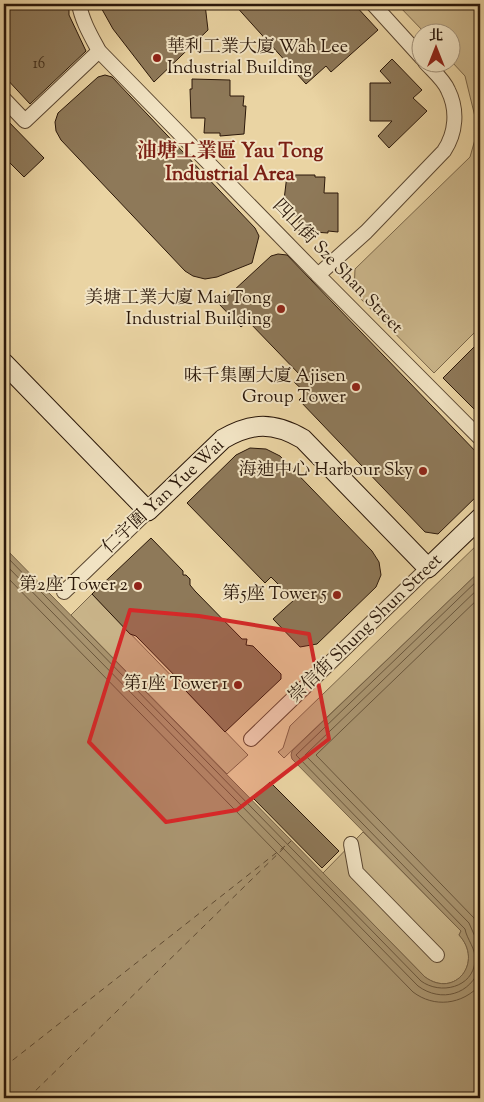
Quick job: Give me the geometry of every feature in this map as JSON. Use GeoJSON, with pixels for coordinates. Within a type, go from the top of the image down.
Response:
{"type":"FeatureCollection","features":[{"type":"Feature","properties":{"kind":"street","name":"四山街 Sze Shan Street"},"geometry":{"type":"LineString","coordinates":[[79,4],[89,34],[100,51],[480,438]]}},
{"type":"Feature","properties":{"kind":"street"},"geometry":{"type":"LineString","coordinates":[[373,4],[412,47]]}},
{"type":"Feature","properties":{"kind":"street"},"geometry":{"type":"LineString","coordinates":[[4,99],[25,121],[100,51]]}},
{"type":"Feature","properties":{"kind":"street"},"geometry":{"type":"LineString","coordinates":[[318,275],[366,232],[444,151],[451,140],[454,128],[454,111],[448,89],[434,72]]}},
{"type":"Feature","properties":{"kind":"street"},"geometry":{"type":"LineString","coordinates":[[4,363],[148,511]]}},
{"type":"Feature","properties":{"kind":"street","name":"仁宇圍 Yan Yue Wai"},"geometry":{"type":"LineString","coordinates":[[64,592],[223,439],[249,427],[263,426],[277,427],[303,439],[428,568]]}},
{"type":"Feature","properties":{"kind":"street","name":"崇信街 Shung Shun Street"},"geometry":{"type":"LineString","coordinates":[[251,739],[480,518]]}},
{"type":"Feature","properties":{"kind":"street"},"geometry":{"type":"LineString","coordinates":[[351,844],[356,872],[437,956]]}},
{"type":"Feature","properties":{"kind":"highlighted area"},"geometry":{"type":"Polygon","coordinates":[[[130,610],[199,616],[309,634],[329,739],[237,810],[166,822],[89,742],[130,610]]]}},
{"type":"Feature","properties":{"kind":"shaded area"},"geometry":{"type":"Polygon","coordinates":[[[397,4],[480,4],[480,327],[434,373],[354,292],[355,269],[470,157],[478,129],[465,76],[461,72],[462,22],[414,22],[397,4]]]}},
{"type":"Feature","properties":{"kind":"shaded area"},"geometry":{"type":"Polygon","coordinates":[[[480,542],[480,571],[284,758],[278,752],[283,748],[290,726],[480,542]]]}},
{"type":"Feature","properties":{"kind":"shaded area"},"geometry":{"type":"Polygon","coordinates":[[[92,594],[248,755],[227,774],[71,615],[92,594]]]}},
{"type":"Feature","properties":{"kind":"shaded area"},"geometry":{"type":"Polygon","coordinates":[[[363,832],[461,931],[459,935],[466,945],[468,956],[467,966],[463,974],[456,980],[446,984],[436,983],[425,977],[323,873],[363,832]]]}},
{"type":"Feature","properties":{"kind":"water"},"geometry":{"type":"Polygon","coordinates":[[[4,547],[425,977],[436,983],[446,984],[456,980],[463,974],[467,966],[468,956],[466,945],[459,935],[461,931],[292,759],[291,755],[292,751],[480,571],[480,1098],[4,1098],[4,547]]]}},
{"type":"Feature","properties":{"kind":"building"},"geometry":{"type":"Polygon","coordinates":[[[4,4],[69,4],[69,15],[86,51],[30,104],[4,76],[4,4]]]}},
{"type":"Feature","properties":{"kind":"building","name":"華利工業大廈 Wah Lee Industrial Building"},"geometry":{"type":"Polygon","coordinates":[[[99,4],[205,4],[208,30],[154,82],[113,29],[99,4]]]}},
{"type":"Feature","properties":{"kind":"building"},"geometry":{"type":"Polygon","coordinates":[[[234,4],[354,4],[378,30],[331,72],[326,66],[306,84],[234,4]]]}},
{"type":"Feature","properties":{"kind":"building"},"geometry":{"type":"Polygon","coordinates":[[[392,59],[422,90],[413,98],[427,111],[389,148],[378,136],[392,121],[370,121],[370,83],[391,83],[380,71],[392,59]]]}},
{"type":"Feature","properties":{"kind":"building"},"geometry":{"type":"Polygon","coordinates":[[[105,75],[112,77],[255,228],[259,236],[252,263],[217,277],[205,279],[193,276],[185,271],[61,140],[56,131],[55,122],[58,113],[98,77],[105,75]]]}},
{"type":"Feature","properties":{"kind":"building"},"geometry":{"type":"Polygon","coordinates":[[[192,79],[230,80],[230,96],[244,96],[243,106],[246,106],[244,134],[220,136],[220,133],[204,133],[205,118],[191,118],[190,89],[192,89],[192,79]]]}},
{"type":"Feature","properties":{"kind":"building"},"geometry":{"type":"Polygon","coordinates":[[[4,117],[44,158],[24,177],[4,157],[4,117]]]}},
{"type":"Feature","properties":{"kind":"building"},"geometry":{"type":"Polygon","coordinates":[[[287,175],[325,177],[324,193],[338,193],[338,232],[299,231],[299,216],[286,215],[286,200],[284,200],[287,175]]]}},
{"type":"Feature","properties":{"kind":"building"},"geometry":{"type":"Polygon","coordinates":[[[278,254],[287,255],[480,456],[480,493],[438,534],[425,532],[299,400],[306,393],[294,382],[301,376],[248,321],[241,327],[219,304],[271,256],[278,254]]]}},
{"type":"Feature","properties":{"kind":"building"},"geometry":{"type":"Polygon","coordinates":[[[480,341],[480,415],[443,378],[480,341]]]}},
{"type":"Feature","properties":{"kind":"building"},"geometry":{"type":"Polygon","coordinates":[[[250,448],[266,449],[280,456],[372,551],[379,562],[381,575],[376,587],[317,644],[300,647],[273,619],[294,600],[271,577],[265,583],[187,503],[236,455],[250,448]]]}},
{"type":"Feature","properties":{"kind":"building"},"geometry":{"type":"Polygon","coordinates":[[[151,538],[183,571],[183,575],[190,579],[190,585],[195,591],[242,639],[247,639],[246,645],[253,646],[281,674],[281,679],[225,732],[186,691],[182,683],[136,636],[130,634],[92,594],[151,538]]]}},
{"type":"Feature","properties":{"kind":"building"},"geometry":{"type":"Polygon","coordinates":[[[270,782],[339,851],[322,868],[253,798],[270,782]]]}},
{"type":"Feature","properties":{"kind":"ferry route"},"geometry":{"type":"LineString","coordinates":[[28,1098],[291,841]]}},
{"type":"Feature","properties":{"kind":"ferry route"},"geometry":{"type":"LineString","coordinates":[[4,1067],[285,846]]}},
{"type":"Feature","properties":{"kind":"place","name":"華利工業大廈 Wah Lee Industrial Building"},"geometry":{"type":"Point","coordinates":[157,58]}},
{"type":"Feature","properties":{"kind":"place","name":"美塘工業大廈 Mai Tong Industrial Building"},"geometry":{"type":"Point","coordinates":[281,309]}},
{"type":"Feature","properties":{"kind":"place","name":"味千集團大廈 Ajisen Group Tower"},"geometry":{"type":"Point","coordinates":[356,387]}},
{"type":"Feature","properties":{"kind":"place","name":"海迪中心 Harbour Sky"},"geometry":{"type":"Point","coordinates":[423,471]}},
{"type":"Feature","properties":{"kind":"place","name":"第2座 Tower 2"},"geometry":{"type":"Point","coordinates":[138,586]}},
{"type":"Feature","properties":{"kind":"place","name":"第5座 Tower 5"},"geometry":{"type":"Point","coordinates":[337,595]}},
{"type":"Feature","properties":{"kind":"place","name":"第1座 Tower 1"},"geometry":{"type":"Point","coordinates":[238,685]}},
{"type":"Feature","properties":{"kind":"district","name":"油塘工業區 Yau Tong Industrial Area"},"geometry":{"type":"Point","coordinates":[230,164]}}]}
